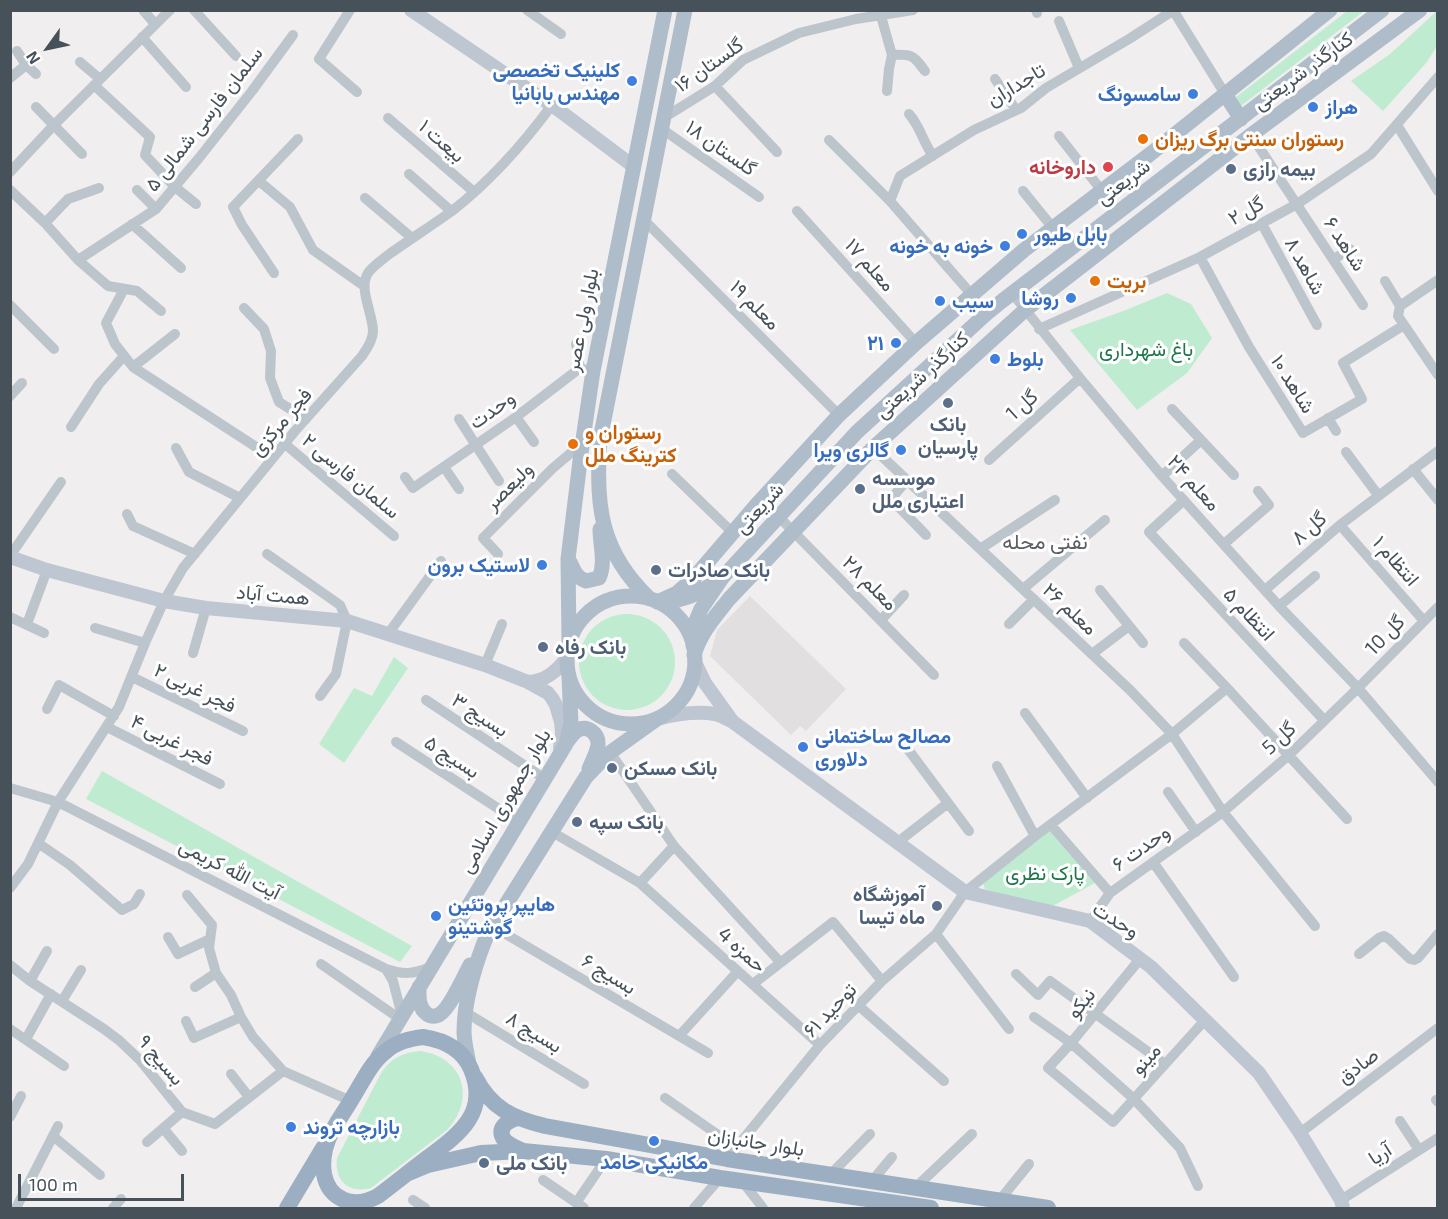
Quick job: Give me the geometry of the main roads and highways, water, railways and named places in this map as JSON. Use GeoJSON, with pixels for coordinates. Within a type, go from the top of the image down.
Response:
{"type":"FeatureCollection","features":[{"type":"Feature","properties":{"kind":"highway","name":"بلوار جانبازان"},"geometry":{"type":"LineString","coordinates":[[286,1209],[374,1062],[396,1043],[423,1037],[437,1039],[461,1053],[480,1088],[498,1107],[519,1118],[545,1126],[732,1153],[830,1175],[1048,1209]]}},
{"type":"Feature","properties":{"kind":"highway"},"geometry":{"type":"LineString","coordinates":[[328,1139],[323,1164],[326,1184],[340,1198],[350,1202],[370,1201],[455,1137],[470,1118],[477,1091],[472,1071]]}},
{"type":"Feature","properties":{"kind":"highway"},"geometry":{"type":"LineString","coordinates":[[519,1118],[506,1123],[502,1134],[508,1143],[523,1151]]}},
{"type":"Feature","properties":{"kind":"highway","name":"بلوار جانبازان"},"geometry":{"type":"LineString","coordinates":[[409,1173],[428,1165],[481,1153],[523,1151],[606,1159],[923,1208]]}},
{"type":"Feature","properties":{"kind":"highway"},"geometry":{"type":"LineString","coordinates":[[364,1209],[378,1196]]}},
{"type":"Feature","properties":{"kind":"main road"},"geometry":{"type":"LineString","coordinates":[[411,10],[552,105],[633,166]]}},
{"type":"Feature","properties":{"kind":"main road","name":"بلوار ولی عصر"},"geometry":{"type":"LineString","coordinates":[[569,641],[568,560],[581,453],[586,370],[633,166],[665,10]]}},
{"type":"Feature","properties":{"kind":"main road","name":"بلوار ولی عصر"},"geometry":{"type":"LineString","coordinates":[[653,600],[632,581],[610,545],[598,493],[597,472],[600,440],[685,10]]}},
{"type":"Feature","properties":{"kind":"main road","name":"کنارگذر شریعتی"},"geometry":{"type":"LineString","coordinates":[[653,600],[671,597],[684,587],[839,415],[916,343],[1024,250],[1330,10]]}},
{"type":"Feature","properties":{"kind":"main road","name":"شریعتی"},"geometry":{"type":"LineString","coordinates":[[722,578],[857,432],[986,314],[1382,10]]}},
{"type":"Feature","properties":{"kind":"main road","name":"کنارگذر شریعتی"},"geometry":{"type":"LineString","coordinates":[[694,654],[708,625],[729,599],[873,448],[1024,310],[1251,135],[1420,10]]}},
{"type":"Feature","properties":{"kind":"main road"},"geometry":{"type":"LineString","coordinates":[[1225,94],[1241,118]]}},
{"type":"Feature","properties":{"kind":"main road"},"geometry":{"type":"LineString","coordinates":[[568,560],[579,578],[586,582],[599,578],[603,564],[598,493]]}},
{"type":"Feature","properties":{"kind":"main road","name":"همت آباد"},"geometry":{"type":"LineString","coordinates":[[10,556],[47,570],[164,601],[206,608],[347,621],[485,665],[528,682],[548,693],[556,705],[561,722],[562,750]]}},
{"type":"Feature","properties":{"kind":"main road"},"geometry":{"type":"LineString","coordinates":[[657,719],[640,724],[621,724],[603,718],[588,708],[576,694],[569,677],[566,659],[569,641],[577,624],[590,610],[605,601],[635,596],[667,603],[707,588],[722,578]]}},
{"type":"Feature","properties":{"kind":"main road"},"geometry":{"type":"LineString","coordinates":[[586,777],[610,752],[673,709],[683,698],[694,670],[695,630],[698,615],[722,578]]}},
{"type":"Feature","properties":{"kind":"main road"},"geometry":{"type":"LineString","coordinates":[[653,600],[675,614],[685,626],[694,654]]}},
{"type":"Feature","properties":{"kind":"main road","name":"وحدت"},"geometry":{"type":"LineString","coordinates":[[694,654],[705,683],[732,722]]}},
{"type":"Feature","properties":{"kind":"main road"},"geometry":{"type":"LineString","coordinates":[[528,682],[543,679],[556,671],[566,659]]}},
{"type":"Feature","properties":{"kind":"main road","name":"بلوار جمهوری اسلامی"},"geometry":{"type":"LineString","coordinates":[[374,1062],[562,750],[571,723],[569,677]]}},
{"type":"Feature","properties":{"kind":"main road","name":"وحدت"},"geometry":{"type":"LineString","coordinates":[[657,719],[681,713],[716,714],[732,722],[965,892],[1090,921],[1151,967],[1259,1073],[1300,1133],[1342,1204]]}},
{"type":"Feature","properties":{"kind":"main road"},"geometry":{"type":"LineString","coordinates":[[419,987],[419,1000],[425,1013],[432,1016],[440,1014],[447,1008],[490,929],[586,777],[598,745],[597,736],[590,730],[581,729],[574,734],[562,750]]}},
{"type":"Feature","properties":{"kind":"main road"},"geometry":{"type":"LineString","coordinates":[[472,1071],[465,1038],[465,1012],[479,957],[490,929]]}},
{"type":"Feature","properties":{"kind":"place","name":"کلینیک تخصصی مهندس بابانیا"},"geometry":{"type":"Point","coordinates":[632,81]}},
{"type":"Feature","properties":{"kind":"place","name":"سامسونگ"},"geometry":{"type":"Point","coordinates":[1193,94]}},
{"type":"Feature","properties":{"kind":"place","name":"هراز"},"geometry":{"type":"Point","coordinates":[1313,107]}},
{"type":"Feature","properties":{"kind":"place","name":"رستوران سنتی برگ ریزان"},"geometry":{"type":"Point","coordinates":[1143,139]}},
{"type":"Feature","properties":{"kind":"place","name":"داروخانه"},"geometry":{"type":"Point","coordinates":[1108,167]}},
{"type":"Feature","properties":{"kind":"place","name":"بیمه رازی"},"geometry":{"type":"Point","coordinates":[1231,169]}},
{"type":"Feature","properties":{"kind":"place","name":"بابل طیور"},"geometry":{"type":"Point","coordinates":[1022,234]}},
{"type":"Feature","properties":{"kind":"place","name":"خونه به خونه"},"geometry":{"type":"Point","coordinates":[1005,246]}},
{"type":"Feature","properties":{"kind":"place","name":"بریت"},"geometry":{"type":"Point","coordinates":[1095,281]}},
{"type":"Feature","properties":{"kind":"place","name":"روشا"},"geometry":{"type":"Point","coordinates":[1071,298]}},
{"type":"Feature","properties":{"kind":"place","name":"سیب"},"geometry":{"type":"Point","coordinates":[940,301]}},
{"type":"Feature","properties":{"kind":"place","name":"۲۱"},"geometry":{"type":"Point","coordinates":[896,343]}},
{"type":"Feature","properties":{"kind":"place","name":"بلوط"},"geometry":{"type":"Point","coordinates":[995,359]}},
{"type":"Feature","properties":{"kind":"place","name":"بانک پارسیان"},"geometry":{"type":"Point","coordinates":[948,403]}},
{"type":"Feature","properties":{"kind":"place","name":"رستوران و کترینگ ملل"},"geometry":{"type":"Point","coordinates":[573,444]}},
{"type":"Feature","properties":{"kind":"place","name":"گالری ویرا"},"geometry":{"type":"Point","coordinates":[901,450]}},
{"type":"Feature","properties":{"kind":"place","name":"موسسه اعتباری ملل"},"geometry":{"type":"Point","coordinates":[860,489]}},
{"type":"Feature","properties":{"kind":"place","name":"لاستیک برون"},"geometry":{"type":"Point","coordinates":[542,565]}},
{"type":"Feature","properties":{"kind":"place","name":"بانک صادرات"},"geometry":{"type":"Point","coordinates":[656,570]}},
{"type":"Feature","properties":{"kind":"place","name":"بانک رفاه"},"geometry":{"type":"Point","coordinates":[543,647]}},
{"type":"Feature","properties":{"kind":"place","name":"مصالح ساختمانی دلاوری"},"geometry":{"type":"Point","coordinates":[803,747]}},
{"type":"Feature","properties":{"kind":"place","name":"بانک مسکن"},"geometry":{"type":"Point","coordinates":[612,768]}},
{"type":"Feature","properties":{"kind":"place","name":"بانک سپه"},"geometry":{"type":"Point","coordinates":[577,822]}},
{"type":"Feature","properties":{"kind":"place","name":"آموزشگاه ماه تیسا"},"geometry":{"type":"Point","coordinates":[937,906]}},
{"type":"Feature","properties":{"kind":"place","name":"هایپر پروتئین گوشتینو"},"geometry":{"type":"Point","coordinates":[436,916]}},
{"type":"Feature","properties":{"kind":"place","name":"بازارچه تروند"},"geometry":{"type":"Point","coordinates":[291,1127]}},
{"type":"Feature","properties":{"kind":"place","name":"مکانیکی حامد"},"geometry":{"type":"Point","coordinates":[654,1141]}},
{"type":"Feature","properties":{"kind":"place","name":"بانک ملی"},"geometry":{"type":"Point","coordinates":[484,1163]}},
{"type":"Feature","properties":{"kind":"district","name":"نفتی محله"},"geometry":{"type":"Point","coordinates":[1045,542]}},
{"type":"Feature","properties":{"kind":"park label","name":"باغ شهرداری"},"geometry":{"type":"Point","coordinates":[1146,349]}},
{"type":"Feature","properties":{"kind":"park label","name":"پارک نظری"},"geometry":{"type":"Point","coordinates":[1045,873]}}]}
